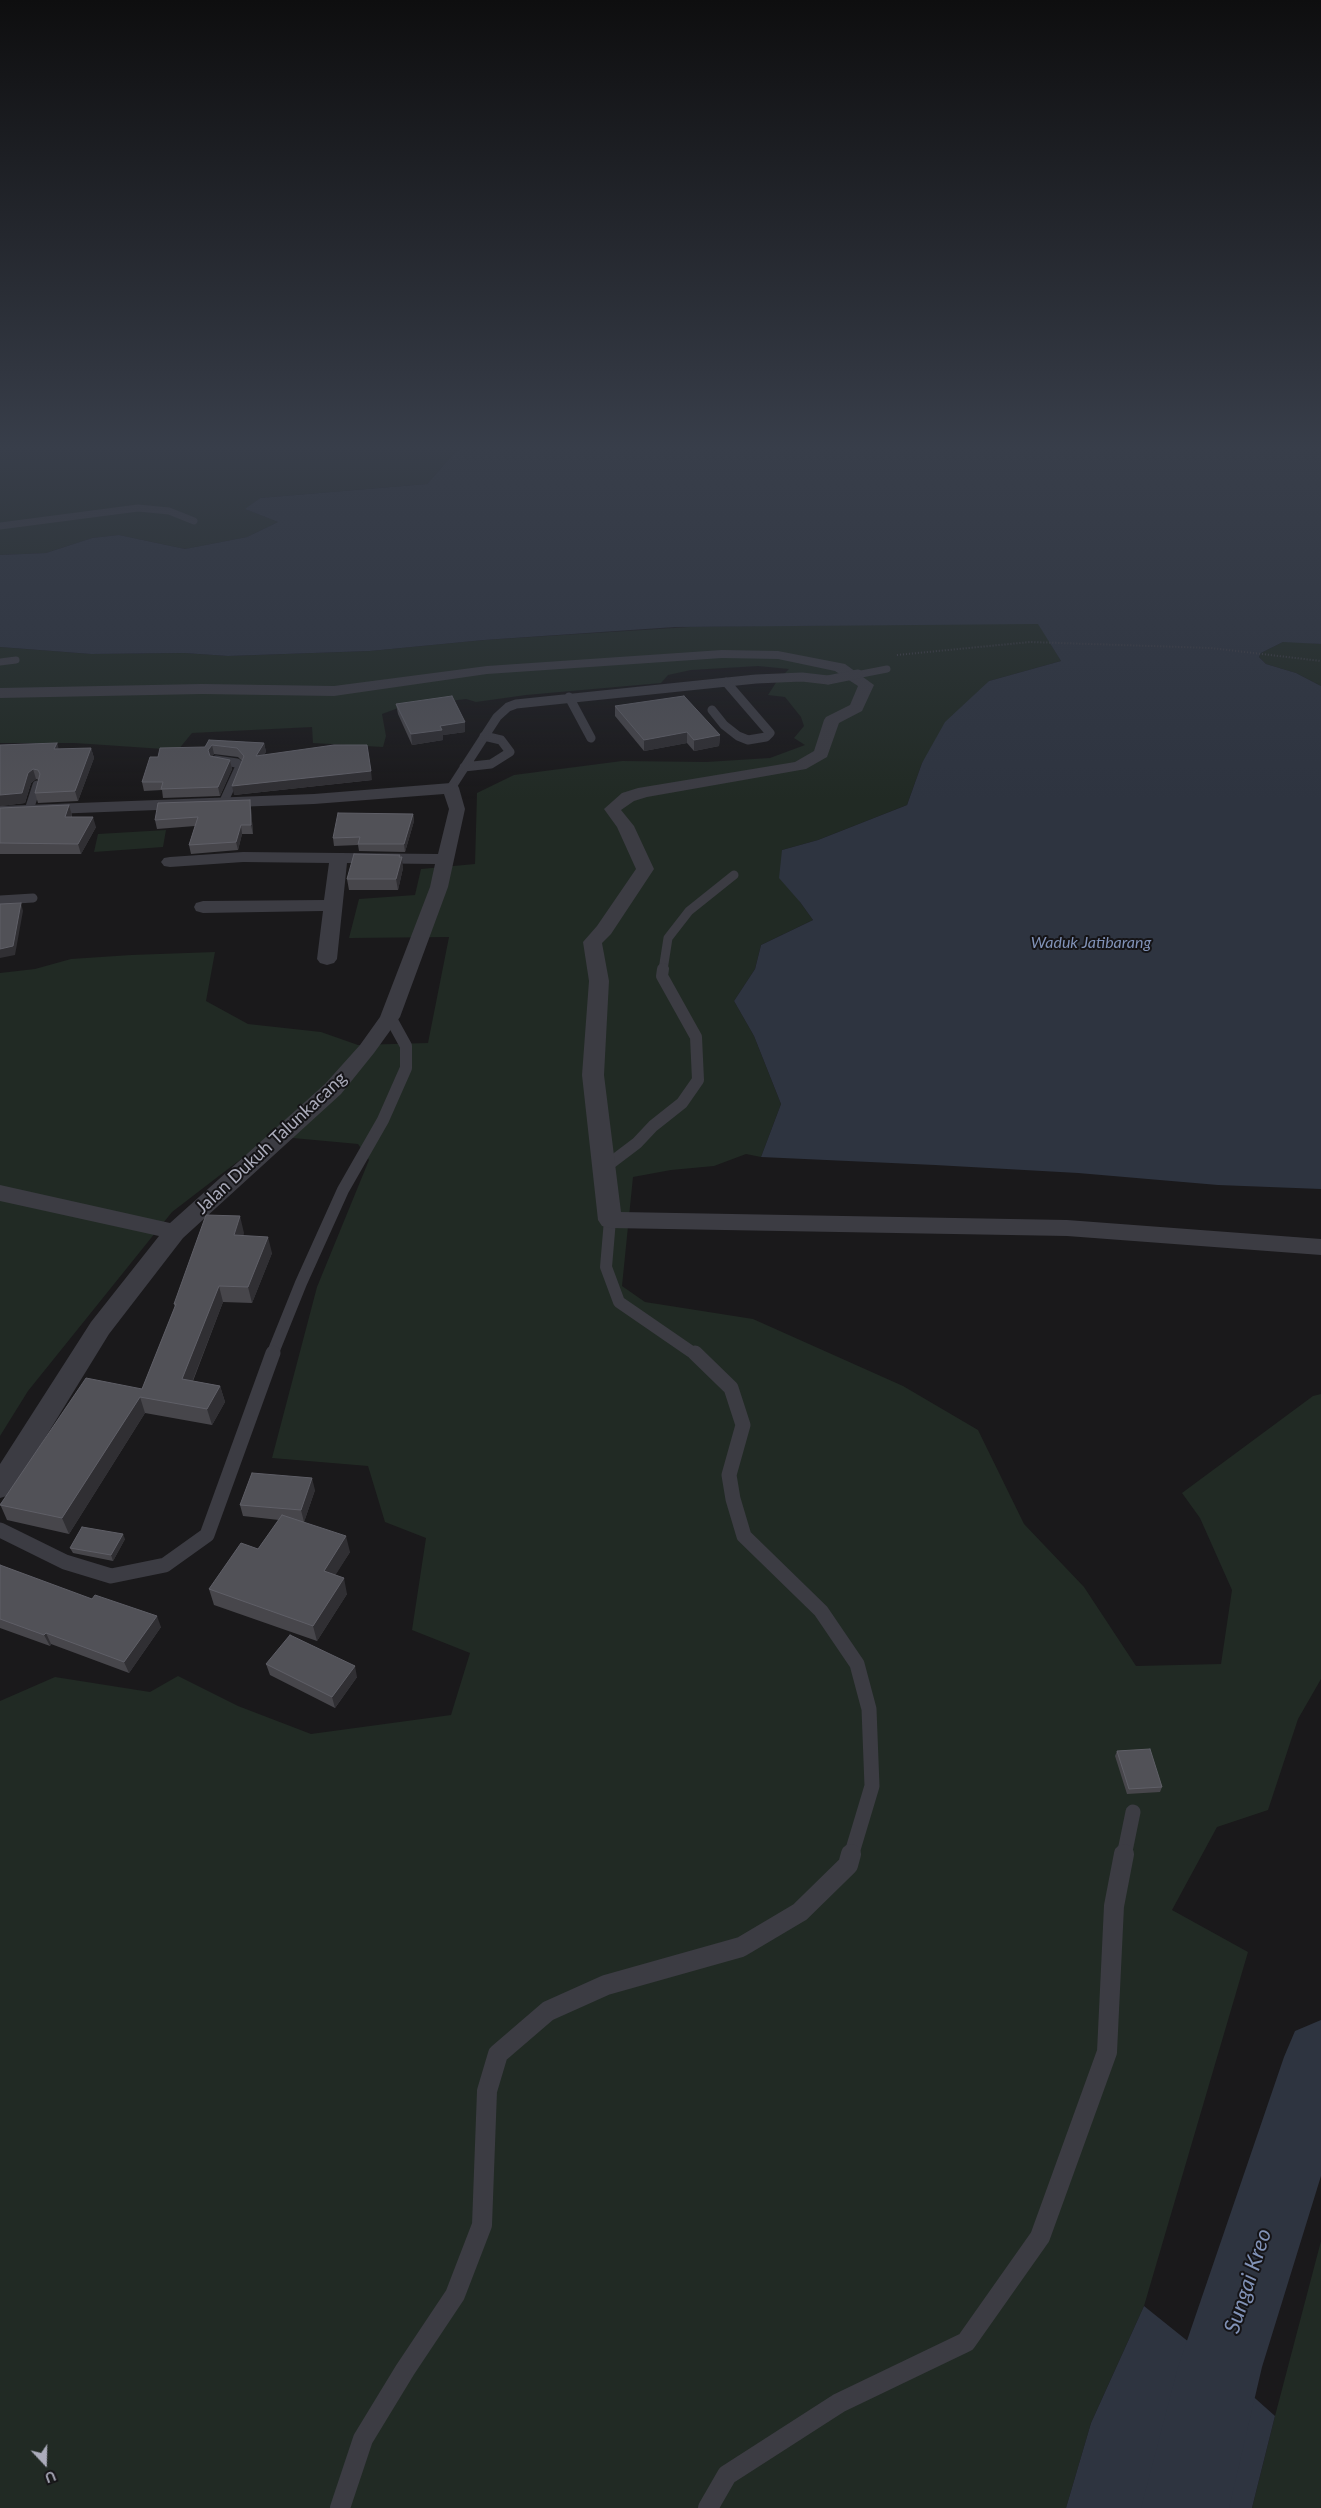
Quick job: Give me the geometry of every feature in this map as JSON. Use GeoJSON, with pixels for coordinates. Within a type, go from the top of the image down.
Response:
{"type":"FeatureCollection","features":[{"type":"Feature","properties":{"kind":"street"},"geometry":{"type":"LineString","coordinates":[[0,693],[202,689],[334,691],[487,670],[722,654],[778,654],[840,667],[866,684],[856,708],[832,720],[821,754],[800,766],[644,792],[628,797],[612,809],[625,826],[645,869],[604,930],[592,942],[599,981],[593,1075],[604,1168],[615,1220],[1067,1228],[1321,1247]]}},
{"type":"Feature","properties":{"kind":"street"},"geometry":{"type":"LineString","coordinates":[[0,811],[314,799],[451,788]]}},
{"type":"Feature","properties":{"kind":"street","name":"Jalan Dukuh Talunkacang"},"geometry":{"type":"LineString","coordinates":[[0,1487],[100,1328],[175,1232],[333,1089],[367,1049],[390,1017],[439,887],[457,809],[451,788]]}},
{"type":"Feature","properties":{"kind":"street"},"geometry":{"type":"LineString","coordinates":[[170,862],[243,857],[338,860],[445,859]]}},
{"type":"Feature","properties":{"kind":"street"},"geometry":{"type":"LineString","coordinates":[[327,958],[338,860]]}},
{"type":"Feature","properties":{"kind":"street"},"geometry":{"type":"LineString","coordinates":[[203,907],[334,905]]}},
{"type":"Feature","properties":{"kind":"street"},"geometry":{"type":"LineString","coordinates":[[0,1194],[175,1232]]}},
{"type":"Feature","properties":{"kind":"lane"},"geometry":{"type":"LineString","coordinates":[[0,662],[16,660]]}},
{"type":"Feature","properties":{"kind":"lane"},"geometry":{"type":"LineString","coordinates":[[451,788],[497,716],[508,707],[525,702],[726,682],[802,677],[828,680],[887,669]]}},
{"type":"Feature","properties":{"kind":"lane"},"geometry":{"type":"LineString","coordinates":[[712,710],[730,730],[748,740],[766,737],[770,733],[748,710],[726,682]]}},
{"type":"Feature","properties":{"kind":"lane"},"geometry":{"type":"LineString","coordinates":[[569,697],[591,738]]}},
{"type":"Feature","properties":{"kind":"lane"},"geometry":{"type":"LineString","coordinates":[[464,767],[491,764],[510,752],[501,740],[484,736]]}},
{"type":"Feature","properties":{"kind":"lane"},"geometry":{"type":"LineString","coordinates":[[216,760],[237,763],[240,766],[224,801]]}},
{"type":"Feature","properties":{"kind":"lane"},"geometry":{"type":"LineString","coordinates":[[29,810],[37,785]]}},
{"type":"Feature","properties":{"kind":"lane"},"geometry":{"type":"LineString","coordinates":[[604,1168],[637,1143],[653,1126],[682,1103],[698,1080],[696,1037],[662,976],[668,938],[689,911],[734,876]]}},
{"type":"Feature","properties":{"kind":"lane"},"geometry":{"type":"LineString","coordinates":[[0,900],[32,898]]}},
{"type":"Feature","properties":{"kind":"lane"},"geometry":{"type":"LineString","coordinates":[[0,1530],[66,1562],[111,1576],[165,1566],[207,1535],[260,1386],[301,1282],[344,1190],[383,1120],[406,1068],[406,1046],[390,1017]]}},
{"type":"Feature","properties":{"kind":"lane"},"geometry":{"type":"LineString","coordinates":[[340,2508],[363,2439],[405,2370],[455,2295],[482,2224],[487,2148],[488,2091],[498,2054],[548,2011],[606,1985],[682,1962],[741,1948],[800,1912],[848,1865],[872,1786],[869,1709],[857,1664],[821,1611],[744,1536],[733,1499],[730,1475],[743,1425],[731,1388],[691,1350],[619,1302],[606,1268],[615,1220]]}},
{"type":"Feature","properties":{"kind":"lane"},"geometry":{"type":"LineString","coordinates":[[708,2508],[728,2475],[831,2408],[966,2342],[1040,2237],[1107,2052],[1114,1906],[1133,1812]]}},
{"type":"Feature","properties":{"kind":"path"},"geometry":{"type":"LineString","coordinates":[[887,669],[887,665],[892,661],[889,658],[892,656],[1030,642],[1211,648],[1321,661]]}},
{"type":"Feature","properties":{"kind":"shaded area"},"geometry":{"type":"Polygon","coordinates":[[[970,623],[1039,624],[1061,661],[989,681],[922,763],[907,805],[818,840],[782,850],[800,902],[813,920],[761,945],[755,969],[734,1001],[754,1036],[781,1104],[761,1157],[746,1154],[714,1166],[671,1170],[633,1177],[622,1286],[645,1302],[753,1319],[903,1386],[978,1430],[1024,1524],[1084,1587],[1136,1666],[1221,1664],[1232,1590],[1200,1518],[1182,1493],[1313,1396],[1321,1394],[1321,1679],[1298,1719],[1268,1810],[1217,1827],[1172,1910],[1248,1952],[1144,2306],[1091,2423],[1066,2508],[0,2508],[0,1701],[55,1677],[150,1692],[178,1676],[238,1706],[311,1734],[451,1715],[470,1653],[412,1630],[426,1538],[385,1522],[368,1466],[272,1458],[317,1287],[369,1160],[358,1144],[271,1136],[172,1212],[28,1391],[0,1436],[0,973],[35,969],[71,959],[215,952],[206,1001],[248,1024],[321,1032],[358,1045],[428,1043],[449,937],[349,938],[359,899],[415,895],[421,869],[475,864],[477,793],[514,775],[622,761],[706,762],[770,758],[805,745],[794,738],[804,726],[801,717],[785,697],[768,695],[777,681],[789,669],[758,666],[691,670],[668,675],[661,683],[526,695],[476,702],[466,699],[401,707],[382,714],[386,736],[383,747],[313,743],[312,727],[192,733],[178,750],[75,743],[0,743],[0,647],[91,654],[184,653],[228,656],[370,651],[484,640],[690,627],[970,623]]]}},
{"type":"Feature","properties":{"kind":"shaded area"},"geometry":{"type":"Polygon","coordinates":[[[1283,642],[1321,644],[1321,686],[1296,673],[1266,664],[1259,657],[1261,653],[1283,642]]]}},
{"type":"Feature","properties":{"kind":"shaded area"},"geometry":{"type":"Polygon","coordinates":[[[166,830],[163,847],[94,852],[98,834],[166,830]]]}},
{"type":"Feature","properties":{"kind":"shaded area"},"geometry":{"type":"Polygon","coordinates":[[[1321,2241],[1321,2508],[1252,2508],[1275,2416],[1321,2241]]]}},
{"type":"Feature","properties":{"kind":"water","name":"Waduk Jatibarang"},"geometry":{"type":"Polygon","coordinates":[[[0,566],[1321,566],[1321,644],[1283,642],[1261,653],[1259,657],[1266,664],[1296,673],[1321,686],[1321,1189],[1218,1185],[1078,1173],[761,1157],[781,1104],[754,1036],[734,1001],[755,969],[761,945],[813,920],[779,878],[782,850],[818,840],[907,805],[922,763],[945,722],[989,681],[1061,661],[1038,624],[675,627],[484,640],[370,651],[228,656],[184,653],[91,654],[0,647],[0,566]]]}},
{"type":"Feature","properties":{"kind":"water"},"geometry":{"type":"Polygon","coordinates":[[[1144,2306],[1220,2367],[1275,2416],[1252,2508],[1066,2508],[1091,2423],[1144,2306]]]}},
{"type":"Feature","properties":{"kind":"building"},"geometry":{"type":"Polygon","coordinates":[[[452,696],[465,722],[440,726],[442,730],[411,734],[396,704],[452,696]]]}},
{"type":"Feature","properties":{"kind":"building"},"geometry":{"type":"Polygon","coordinates":[[[684,696],[720,735],[694,740],[687,732],[644,740],[615,706],[684,696]]]}},
{"type":"Feature","properties":{"kind":"building"},"geometry":{"type":"Polygon","coordinates":[[[209,740],[264,743],[256,756],[334,745],[367,745],[371,771],[232,786],[244,756],[237,748],[212,745],[208,750],[210,756],[230,760],[218,787],[161,789],[163,782],[142,782],[150,757],[158,757],[160,748],[205,747],[209,740]]]}},
{"type":"Feature","properties":{"kind":"building"},"geometry":{"type":"Polygon","coordinates":[[[57,743],[54,749],[91,748],[75,791],[35,793],[40,774],[38,770],[33,769],[28,773],[22,793],[0,795],[0,745],[57,743]]]}},
{"type":"Feature","properties":{"kind":"building"},"geometry":{"type":"Polygon","coordinates":[[[250,800],[251,825],[241,825],[236,842],[189,845],[198,817],[155,820],[158,803],[250,800]]]}},
{"type":"Feature","properties":{"kind":"building"},"geometry":{"type":"Polygon","coordinates":[[[69,805],[65,817],[93,817],[78,844],[0,843],[0,808],[69,805]]]}},
{"type":"Feature","properties":{"kind":"building"},"geometry":{"type":"Polygon","coordinates":[[[338,813],[413,814],[404,844],[358,844],[360,837],[333,838],[338,813]]]}},
{"type":"Feature","properties":{"kind":"building"},"geometry":{"type":"Polygon","coordinates":[[[354,854],[400,855],[399,857],[402,857],[396,879],[347,879],[354,854]]]}},
{"type":"Feature","properties":{"kind":"building"},"geometry":{"type":"Polygon","coordinates":[[[21,903],[13,946],[0,949],[0,904],[21,903]]]}},
{"type":"Feature","properties":{"kind":"building"},"geometry":{"type":"Polygon","coordinates":[[[206,1215],[240,1216],[234,1235],[268,1237],[248,1287],[219,1286],[182,1379],[220,1386],[207,1409],[140,1397],[62,1518],[0,1505],[86,1378],[142,1389],[176,1304],[174,1304],[206,1215]]]}},
{"type":"Feature","properties":{"kind":"building"},"geometry":{"type":"Polygon","coordinates":[[[252,1473],[312,1478],[301,1510],[240,1505],[252,1473]]]}},
{"type":"Feature","properties":{"kind":"building"},"geometry":{"type":"Polygon","coordinates":[[[282,1515],[346,1536],[324,1571],[344,1578],[313,1626],[209,1589],[241,1543],[258,1549],[282,1515]]]}},
{"type":"Feature","properties":{"kind":"building"},"geometry":{"type":"Polygon","coordinates":[[[82,1527],[123,1534],[111,1555],[70,1548],[82,1527]]]}},
{"type":"Feature","properties":{"kind":"building"},"geometry":{"type":"Polygon","coordinates":[[[0,1565],[92,1599],[95,1595],[157,1616],[124,1662],[46,1633],[44,1635],[0,1619],[0,1565]]]}},
{"type":"Feature","properties":{"kind":"building"},"geometry":{"type":"Polygon","coordinates":[[[290,1635],[355,1666],[332,1697],[266,1664],[290,1635]]]}},
{"type":"Feature","properties":{"kind":"building"},"geometry":{"type":"Polygon","coordinates":[[[1150,1749],[1162,1787],[1129,1789],[1117,1751],[1150,1749]]]}},
{"type":"Feature","properties":{"kind":"waterway","name":"Sungai Kreo"},"geometry":{"type":"LineString","coordinates":[[1185,2508],[1220,2367],[1321,2057]]}}]}
